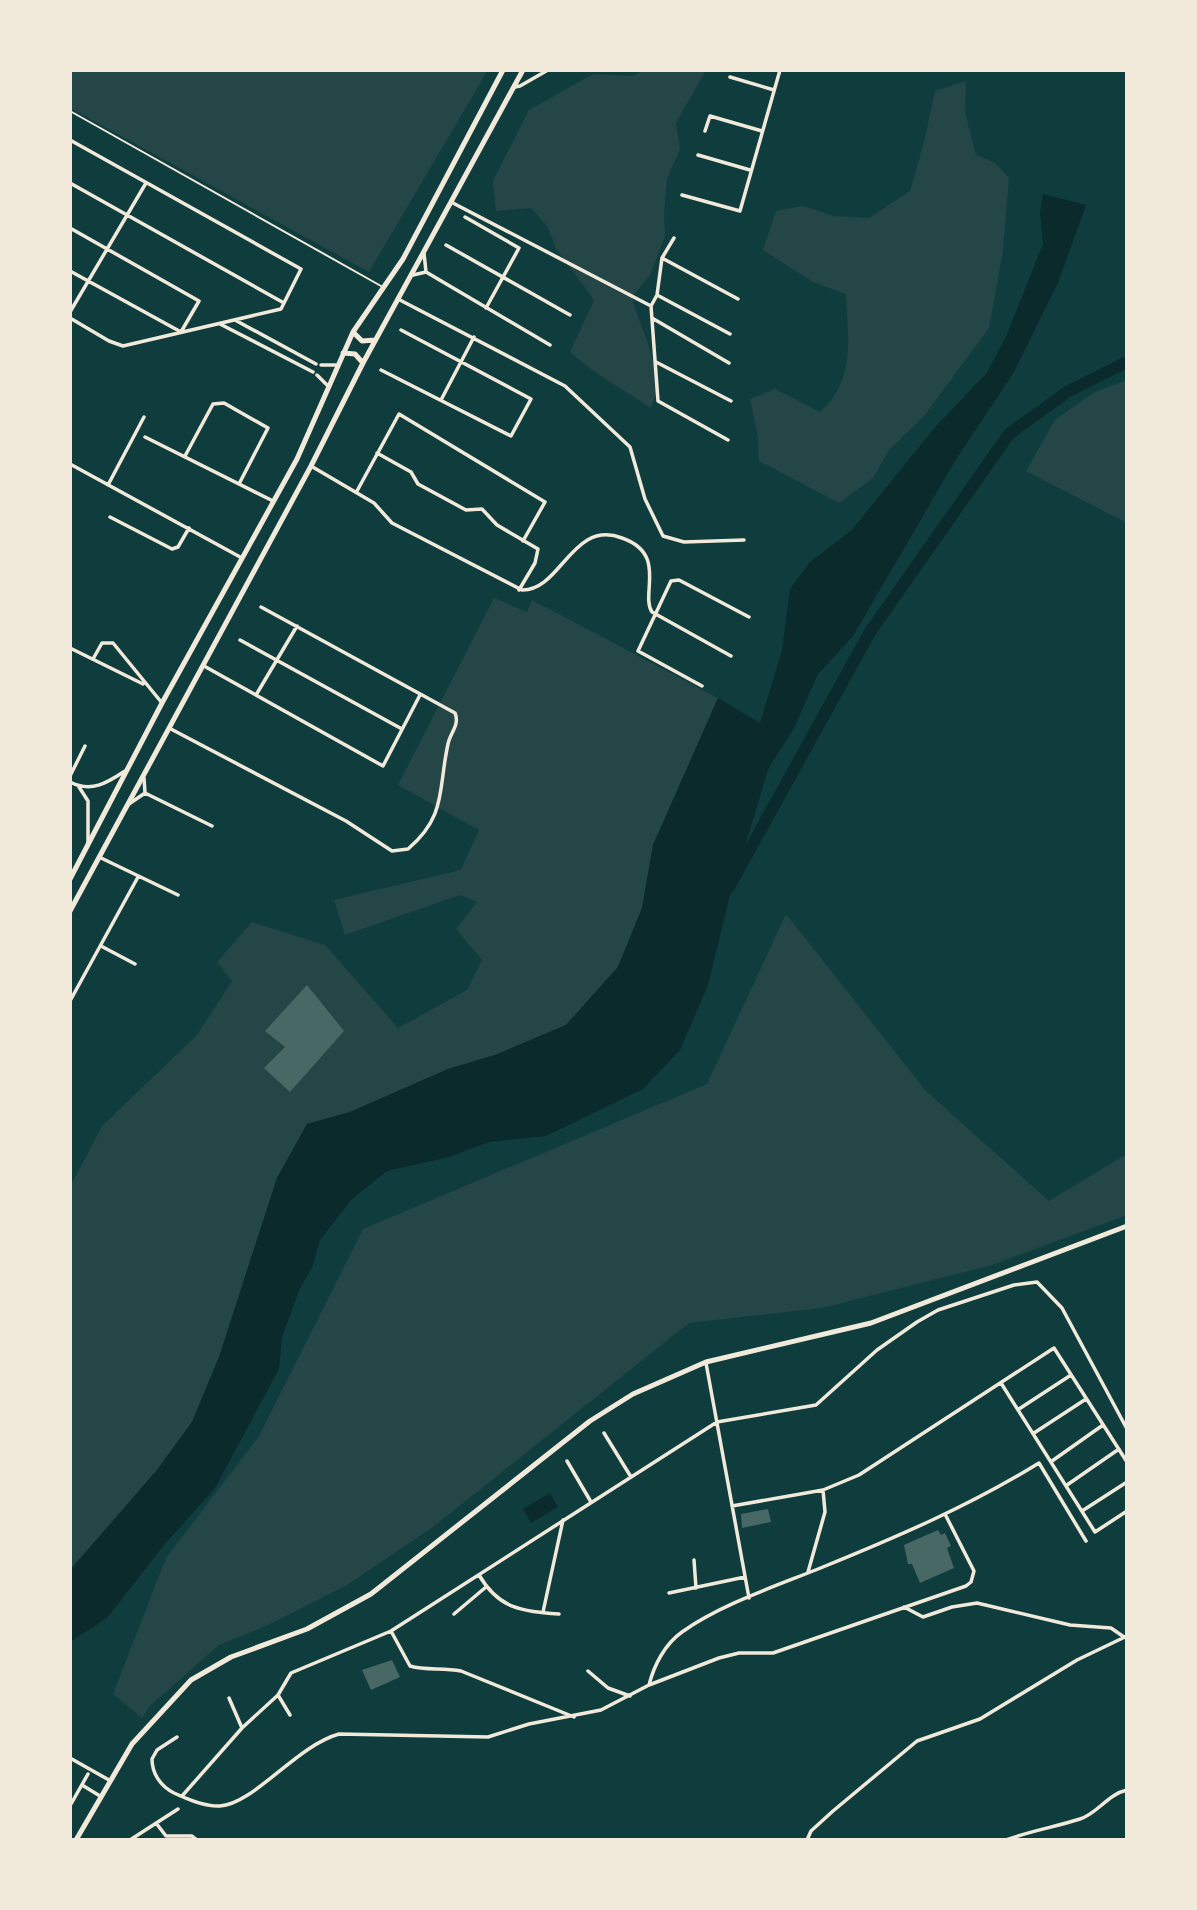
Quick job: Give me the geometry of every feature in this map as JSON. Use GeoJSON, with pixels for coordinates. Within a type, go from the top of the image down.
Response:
{"type":"FeatureCollection","features":[{"type":"Feature","properties":{"kind":"main road"},"geometry":{"type":"LineString","coordinates":[[70,878],[273,501],[329,389],[353,331],[386,288],[503,70]]}},
{"type":"Feature","properties":{"kind":"main road"},"geometry":{"type":"LineString","coordinates":[[70,911],[311,466],[375,340],[523,70]]}},
{"type":"Feature","properties":{"kind":"main road"},"geometry":{"type":"LineString","coordinates":[[353,331],[362,341],[375,340]]}},
{"type":"Feature","properties":{"kind":"main road"},"geometry":{"type":"LineString","coordinates":[[343,353],[355,354],[363,363]]}},
{"type":"Feature","properties":{"kind":"main road"},"geometry":{"type":"LineString","coordinates":[[118,786],[125,792],[134,793]]}},
{"type":"Feature","properties":{"kind":"main road"},"geometry":{"type":"LineString","coordinates":[[109,804],[118,805],[123,812]]}},
{"type":"Feature","properties":{"kind":"main road"},"geometry":{"type":"LineString","coordinates":[[76,1840],[132,1744],[170,1699],[202,1671],[241,1653],[307,1629],[371,1594],[590,1421],[649,1384],[706,1362],[871,1323],[1127,1226]]}},
{"type":"Feature","properties":{"kind":"street"},"geometry":{"type":"LineString","coordinates":[[515,87],[548,70]]}},
{"type":"Feature","properties":{"kind":"street"},"geometry":{"type":"LineString","coordinates":[[682,195],[740,211],[780,70]]}},
{"type":"Feature","properties":{"kind":"street"},"geometry":{"type":"LineString","coordinates":[[730,77],[774,90]]}},
{"type":"Feature","properties":{"kind":"street"},"geometry":{"type":"LineString","coordinates":[[705,131],[710,116],[762,131]]}},
{"type":"Feature","properties":{"kind":"street"},"geometry":{"type":"LineString","coordinates":[[70,140],[301,269],[281,309],[123,346],[109,341],[70,318]]}},
{"type":"Feature","properties":{"kind":"street"},"geometry":{"type":"LineString","coordinates":[[698,155],[750,170]]}},
{"type":"Feature","properties":{"kind":"street"},"geometry":{"type":"LineString","coordinates":[[70,183],[284,303]]}},
{"type":"Feature","properties":{"kind":"street"},"geometry":{"type":"LineString","coordinates":[[70,312],[146,183]]}},
{"type":"Feature","properties":{"kind":"street"},"geometry":{"type":"LineString","coordinates":[[450,202],[650,306]]}},
{"type":"Feature","properties":{"kind":"street"},"geometry":{"type":"LineString","coordinates":[[465,218],[519,246],[519,251],[486,307]]}},
{"type":"Feature","properties":{"kind":"street"},"geometry":{"type":"LineString","coordinates":[[70,228],[200,300],[181,332]]}},
{"type":"Feature","properties":{"kind":"street"},"geometry":{"type":"LineString","coordinates":[[674,238],[662,258],[657,295],[650,306],[657,394],[662,405],[728,440]]}},
{"type":"Feature","properties":{"kind":"street"},"geometry":{"type":"LineString","coordinates":[[446,245],[570,315]]}},
{"type":"Feature","properties":{"kind":"street"},"geometry":{"type":"LineString","coordinates":[[424,253],[426,272]]}},
{"type":"Feature","properties":{"kind":"street"},"geometry":{"type":"LineString","coordinates":[[662,258],[738,299]]}},
{"type":"Feature","properties":{"kind":"street"},"geometry":{"type":"LineString","coordinates":[[70,271],[181,332]]}},
{"type":"Feature","properties":{"kind":"street"},"geometry":{"type":"LineString","coordinates":[[413,275],[426,272],[550,345]]}},
{"type":"Feature","properties":{"kind":"street"},"geometry":{"type":"LineString","coordinates":[[657,295],[730,334]]}},
{"type":"Feature","properties":{"kind":"street"},"geometry":{"type":"LineString","coordinates":[[398,299],[558,381],[630,447],[645,499],[663,536],[684,542],[744,540]]}},
{"type":"Feature","properties":{"kind":"street"},"geometry":{"type":"LineString","coordinates":[[651,318],[729,363]]}},
{"type":"Feature","properties":{"kind":"street"},"geometry":{"type":"LineString","coordinates":[[234,319],[318,365],[338,365]]}},
{"type":"Feature","properties":{"kind":"street"},"geometry":{"type":"LineString","coordinates":[[219,323],[315,374],[329,389]]}},
{"type":"Feature","properties":{"kind":"street"},"geometry":{"type":"LineString","coordinates":[[381,370],[511,436],[531,399],[401,330]]}},
{"type":"Feature","properties":{"kind":"street"},"geometry":{"type":"LineString","coordinates":[[441,400],[474,337]]}},
{"type":"Feature","properties":{"kind":"street"},"geometry":{"type":"LineString","coordinates":[[655,361],[731,401]]}},
{"type":"Feature","properties":{"kind":"street"},"geometry":{"type":"LineString","coordinates":[[185,456],[213,404],[224,403],[268,428],[239,484]]}},
{"type":"Feature","properties":{"kind":"street"},"geometry":{"type":"LineString","coordinates":[[357,491],[399,414],[490,466],[545,502],[523,541]]}},
{"type":"Feature","properties":{"kind":"street"},"geometry":{"type":"LineString","coordinates":[[108,485],[144,416]]}},
{"type":"Feature","properties":{"kind":"street"},"geometry":{"type":"LineString","coordinates":[[145,438],[273,501]]}},
{"type":"Feature","properties":{"kind":"street"},"geometry":{"type":"LineString","coordinates":[[377,453],[411,472],[418,484],[467,510],[482,509],[497,525],[538,549],[535,563],[519,590]]}},
{"type":"Feature","properties":{"kind":"street"},"geometry":{"type":"LineString","coordinates":[[70,464],[242,558]]}},
{"type":"Feature","properties":{"kind":"street"},"geometry":{"type":"LineString","coordinates":[[311,466],[357,491],[374,503],[392,523],[519,590],[528,590],[541,584],[569,555],[589,540],[614,535],[630,541],[647,560],[651,578],[648,606],[654,614],[730,656]]}},
{"type":"Feature","properties":{"kind":"street"},"geometry":{"type":"LineString","coordinates":[[110,517],[172,549],[178,547],[189,528]]}},
{"type":"Feature","properties":{"kind":"street"},"geometry":{"type":"LineString","coordinates":[[702,686],[638,651],[671,581],[677,579],[749,617]]}},
{"type":"Feature","properties":{"kind":"street"},"geometry":{"type":"LineString","coordinates":[[169,728],[346,821],[392,850],[400,852],[416,842],[436,815],[448,743],[457,722],[455,713],[261,607]]}},
{"type":"Feature","properties":{"kind":"street"},"geometry":{"type":"LineString","coordinates":[[256,695],[297,626]]}},
{"type":"Feature","properties":{"kind":"street"},"geometry":{"type":"LineString","coordinates":[[240,640],[402,729]]}},
{"type":"Feature","properties":{"kind":"street"},"geometry":{"type":"LineString","coordinates":[[93,659],[102,643],[113,643],[162,703]]}},
{"type":"Feature","properties":{"kind":"street"},"geometry":{"type":"LineString","coordinates":[[70,648],[146,685]]}},
{"type":"Feature","properties":{"kind":"street"},"geometry":{"type":"LineString","coordinates":[[203,665],[383,766],[420,695]]}},
{"type":"Feature","properties":{"kind":"street"},"geometry":{"type":"LineString","coordinates":[[70,776],[85,746]]}},
{"type":"Feature","properties":{"kind":"street"},"geometry":{"type":"LineString","coordinates":[[70,782],[79,787],[96,788],[126,770]]}},
{"type":"Feature","properties":{"kind":"street"},"geometry":{"type":"LineString","coordinates":[[145,773],[145,793]]}},
{"type":"Feature","properties":{"kind":"street"},"geometry":{"type":"LineString","coordinates":[[79,787],[88,801],[87,845]]}},
{"type":"Feature","properties":{"kind":"street"},"geometry":{"type":"LineString","coordinates":[[127,805],[145,793]]}},
{"type":"Feature","properties":{"kind":"street"},"geometry":{"type":"LineString","coordinates":[[145,793],[212,826]]}},
{"type":"Feature","properties":{"kind":"street"},"geometry":{"type":"LineString","coordinates":[[99,857],[178,895]]}},
{"type":"Feature","properties":{"kind":"street"},"geometry":{"type":"LineString","coordinates":[[70,1001],[138,877]]}},
{"type":"Feature","properties":{"kind":"street"},"geometry":{"type":"LineString","coordinates":[[101,946],[135,964]]}},
{"type":"Feature","properties":{"kind":"street"},"geometry":{"type":"LineString","coordinates":[[182,1796],[242,1728],[278,1695],[291,1673],[391,1631],[717,1422],[816,1405],[877,1350],[938,1310],[1014,1286],[1037,1282],[1062,1308],[1127,1429]]}},
{"type":"Feature","properties":{"kind":"street"},"geometry":{"type":"LineString","coordinates":[[732,1506],[823,1490],[859,1475],[1054,1348],[1127,1462]]}},
{"type":"Feature","properties":{"kind":"street"},"geometry":{"type":"LineString","coordinates":[[706,1362],[749,1598]]}},
{"type":"Feature","properties":{"kind":"street"},"geometry":{"type":"LineString","coordinates":[[1019,1409],[1071,1375]]}},
{"type":"Feature","properties":{"kind":"street"},"geometry":{"type":"LineString","coordinates":[[1001,1383],[1095,1532],[1127,1511]]}},
{"type":"Feature","properties":{"kind":"street"},"geometry":{"type":"LineString","coordinates":[[1034,1433],[1086,1399]]}},
{"type":"Feature","properties":{"kind":"street"},"geometry":{"type":"LineString","coordinates":[[1052,1461],[1103,1425]]}},
{"type":"Feature","properties":{"kind":"street"},"geometry":{"type":"LineString","coordinates":[[604,1433],[631,1477]]}},
{"type":"Feature","properties":{"kind":"street"},"geometry":{"type":"LineString","coordinates":[[1067,1485],[1119,1449]]}},
{"type":"Feature","properties":{"kind":"street"},"geometry":{"type":"LineString","coordinates":[[566,1461],[592,1502]]}},
{"type":"Feature","properties":{"kind":"street"},"geometry":{"type":"LineString","coordinates":[[649,1685],[657,1662],[681,1633],[749,1598],[946,1516],[1039,1463],[1086,1541]]}},
{"type":"Feature","properties":{"kind":"street"},"geometry":{"type":"LineString","coordinates":[[1082,1511],[1127,1482]]}},
{"type":"Feature","properties":{"kind":"street"},"geometry":{"type":"LineString","coordinates":[[808,1573],[825,1511],[823,1490]]}},
{"type":"Feature","properties":{"kind":"street"},"geometry":{"type":"LineString","coordinates":[[177,1737],[157,1750],[152,1768],[162,1785],[182,1796],[220,1806],[234,1802],[319,1740],[339,1734],[488,1737],[529,1724],[601,1710],[649,1685],[719,1658],[739,1653],[773,1653],[971,1582],[972,1564],[946,1516]]}},
{"type":"Feature","properties":{"kind":"street"},"geometry":{"type":"LineString","coordinates":[[543,1612],[563,1520]]}},
{"type":"Feature","properties":{"kind":"street"},"geometry":{"type":"LineString","coordinates":[[694,1560],[696,1588]]}},
{"type":"Feature","properties":{"kind":"street"},"geometry":{"type":"LineString","coordinates":[[479,1575],[499,1601],[559,1614]]}},
{"type":"Feature","properties":{"kind":"street"},"geometry":{"type":"LineString","coordinates":[[669,1593],[745,1577]]}},
{"type":"Feature","properties":{"kind":"street"},"geometry":{"type":"LineString","coordinates":[[454,1614],[486,1587]]}},
{"type":"Feature","properties":{"kind":"street"},"geometry":{"type":"LineString","coordinates":[[904,1607],[923,1617],[962,1605],[983,1604],[1056,1623],[1111,1628],[1125,1637]]}},
{"type":"Feature","properties":{"kind":"street"},"geometry":{"type":"LineString","coordinates":[[391,1631],[410,1666],[421,1669],[445,1667],[461,1671],[574,1717]]}},
{"type":"Feature","properties":{"kind":"street"},"geometry":{"type":"LineString","coordinates":[[807,1840],[811,1831],[833,1811],[917,1741],[980,1719],[1077,1660],[1125,1637]]}},
{"type":"Feature","properties":{"kind":"street"},"geometry":{"type":"LineString","coordinates":[[588,1671],[608,1688],[630,1696]]}},
{"type":"Feature","properties":{"kind":"street"},"geometry":{"type":"LineString","coordinates":[[278,1695],[290,1715]]}},
{"type":"Feature","properties":{"kind":"street"},"geometry":{"type":"LineString","coordinates":[[229,1698],[242,1728]]}},
{"type":"Feature","properties":{"kind":"street"},"geometry":{"type":"LineString","coordinates":[[70,1758],[109,1780]]}},
{"type":"Feature","properties":{"kind":"street"},"geometry":{"type":"LineString","coordinates":[[71,1804],[88,1774]]}},
{"type":"Feature","properties":{"kind":"street"},"geometry":{"type":"LineString","coordinates":[[82,1785],[100,1796]]}},
{"type":"Feature","properties":{"kind":"street"},"geometry":{"type":"LineString","coordinates":[[1006,1840],[1021,1834],[1035,1834],[1062,1822],[1083,1818],[1118,1792],[1127,1790]]}},
{"type":"Feature","properties":{"kind":"street"},"geometry":{"type":"LineString","coordinates":[[133,1839],[178,1809]]}},
{"type":"Feature","properties":{"kind":"street"},"geometry":{"type":"LineString","coordinates":[[156,1823],[166,1836],[192,1836],[197,1840]]}},
{"type":"Feature","properties":{"kind":"lane"},"geometry":{"type":"LineString","coordinates":[[70,111],[386,288]]}},
{"type":"Feature","properties":{"kind":"shaded area"},"geometry":{"type":"Polygon","coordinates":[[[70,70],[488,70],[369,272],[70,108],[70,70]]]}},
{"type":"Feature","properties":{"kind":"shaded area"},"geometry":{"type":"Polygon","coordinates":[[[645,70],[706,70],[676,123],[680,149],[667,179],[665,237],[650,275],[632,297],[655,368],[657,383],[650,408],[570,352],[594,300],[557,250],[547,226],[531,208],[496,211],[493,181],[529,110],[593,74],[633,76],[645,70]]]}},
{"type":"Feature","properties":{"kind":"shaded area"},"geometry":{"type":"Polygon","coordinates":[[[966,81],[965,112],[976,155],[995,163],[1009,178],[1003,250],[989,328],[924,416],[889,450],[873,478],[839,503],[759,461],[758,437],[750,399],[775,389],[820,412],[832,400],[845,372],[847,358],[846,294],[813,282],[763,250],[776,211],[803,206],[834,216],[869,218],[910,191],[935,91],[966,81]]]}},
{"type":"Feature","properties":{"kind":"shaded area"},"geometry":{"type":"Polygon","coordinates":[[[1043,194],[1086,205],[1058,283],[1014,372],[958,456],[853,636],[818,674],[793,730],[769,767],[730,895],[708,985],[680,1050],[643,1089],[546,1136],[489,1142],[449,1157],[387,1171],[352,1199],[320,1240],[312,1268],[300,1288],[282,1337],[279,1369],[215,1488],[164,1545],[107,1618],[70,1642],[70,1570],[157,1470],[192,1422],[219,1357],[277,1178],[307,1124],[350,1112],[448,1069],[495,1055],[566,1025],[618,967],[642,908],[653,845],[718,698],[760,723],[782,650],[790,589],[810,562],[851,531],[936,426],[986,374],[1006,337],[1043,244],[1040,213],[1043,194]]]}},
{"type":"Feature","properties":{"kind":"shaded area"},"geometry":{"type":"Polygon","coordinates":[[[1127,380],[1127,523],[1026,471],[1055,420],[1093,393],[1127,380]]]}},
{"type":"Feature","properties":{"kind":"shaded area"},"geometry":{"type":"Polygon","coordinates":[[[494,598],[527,612],[532,600],[718,698],[653,845],[642,908],[618,967],[566,1025],[495,1055],[448,1069],[350,1112],[307,1124],[277,1178],[219,1357],[192,1422],[157,1470],[70,1571],[70,1187],[102,1126],[197,1035],[232,981],[217,962],[252,922],[325,945],[398,1028],[467,990],[482,960],[456,929],[477,902],[460,895],[345,935],[334,900],[461,870],[479,830],[398,785],[494,598]]]}},
{"type":"Feature","properties":{"kind":"shaded area"},"geometry":{"type":"Polygon","coordinates":[[[786,914],[926,1091],[1049,1201],[1127,1154],[1127,1215],[992,1265],[822,1308],[689,1323],[433,1527],[347,1585],[268,1625],[219,1645],[150,1706],[142,1718],[113,1694],[166,1558],[259,1436],[363,1229],[707,1084],[786,914]]]}},
{"type":"Feature","properties":{"kind":"shaded area"},"geometry":{"type":"Polygon","coordinates":[[[550,1493],[558,1507],[531,1523],[523,1509],[550,1493]]]}},
{"type":"Feature","properties":{"kind":"building"},"geometry":{"type":"Polygon","coordinates":[[[307,985],[344,1031],[290,1092],[264,1068],[285,1047],[265,1031],[307,985]]]}},
{"type":"Feature","properties":{"kind":"building"},"geometry":{"type":"Polygon","coordinates":[[[768,1509],[771,1522],[742,1528],[741,1514],[768,1509]]]}},
{"type":"Feature","properties":{"kind":"building"},"geometry":{"type":"Polygon","coordinates":[[[938,1530],[941,1535],[945,1533],[951,1546],[947,1548],[954,1568],[920,1583],[912,1564],[908,1564],[904,1545],[938,1530]]]}},
{"type":"Feature","properties":{"kind":"building"},"geometry":{"type":"Polygon","coordinates":[[[392,1660],[400,1677],[371,1690],[362,1670],[392,1660]]]}},
{"type":"Feature","properties":{"kind":"waterway"},"geometry":{"type":"LineString","coordinates":[[729,887],[870,632],[1009,434],[1067,392],[1127,362]]}}]}
